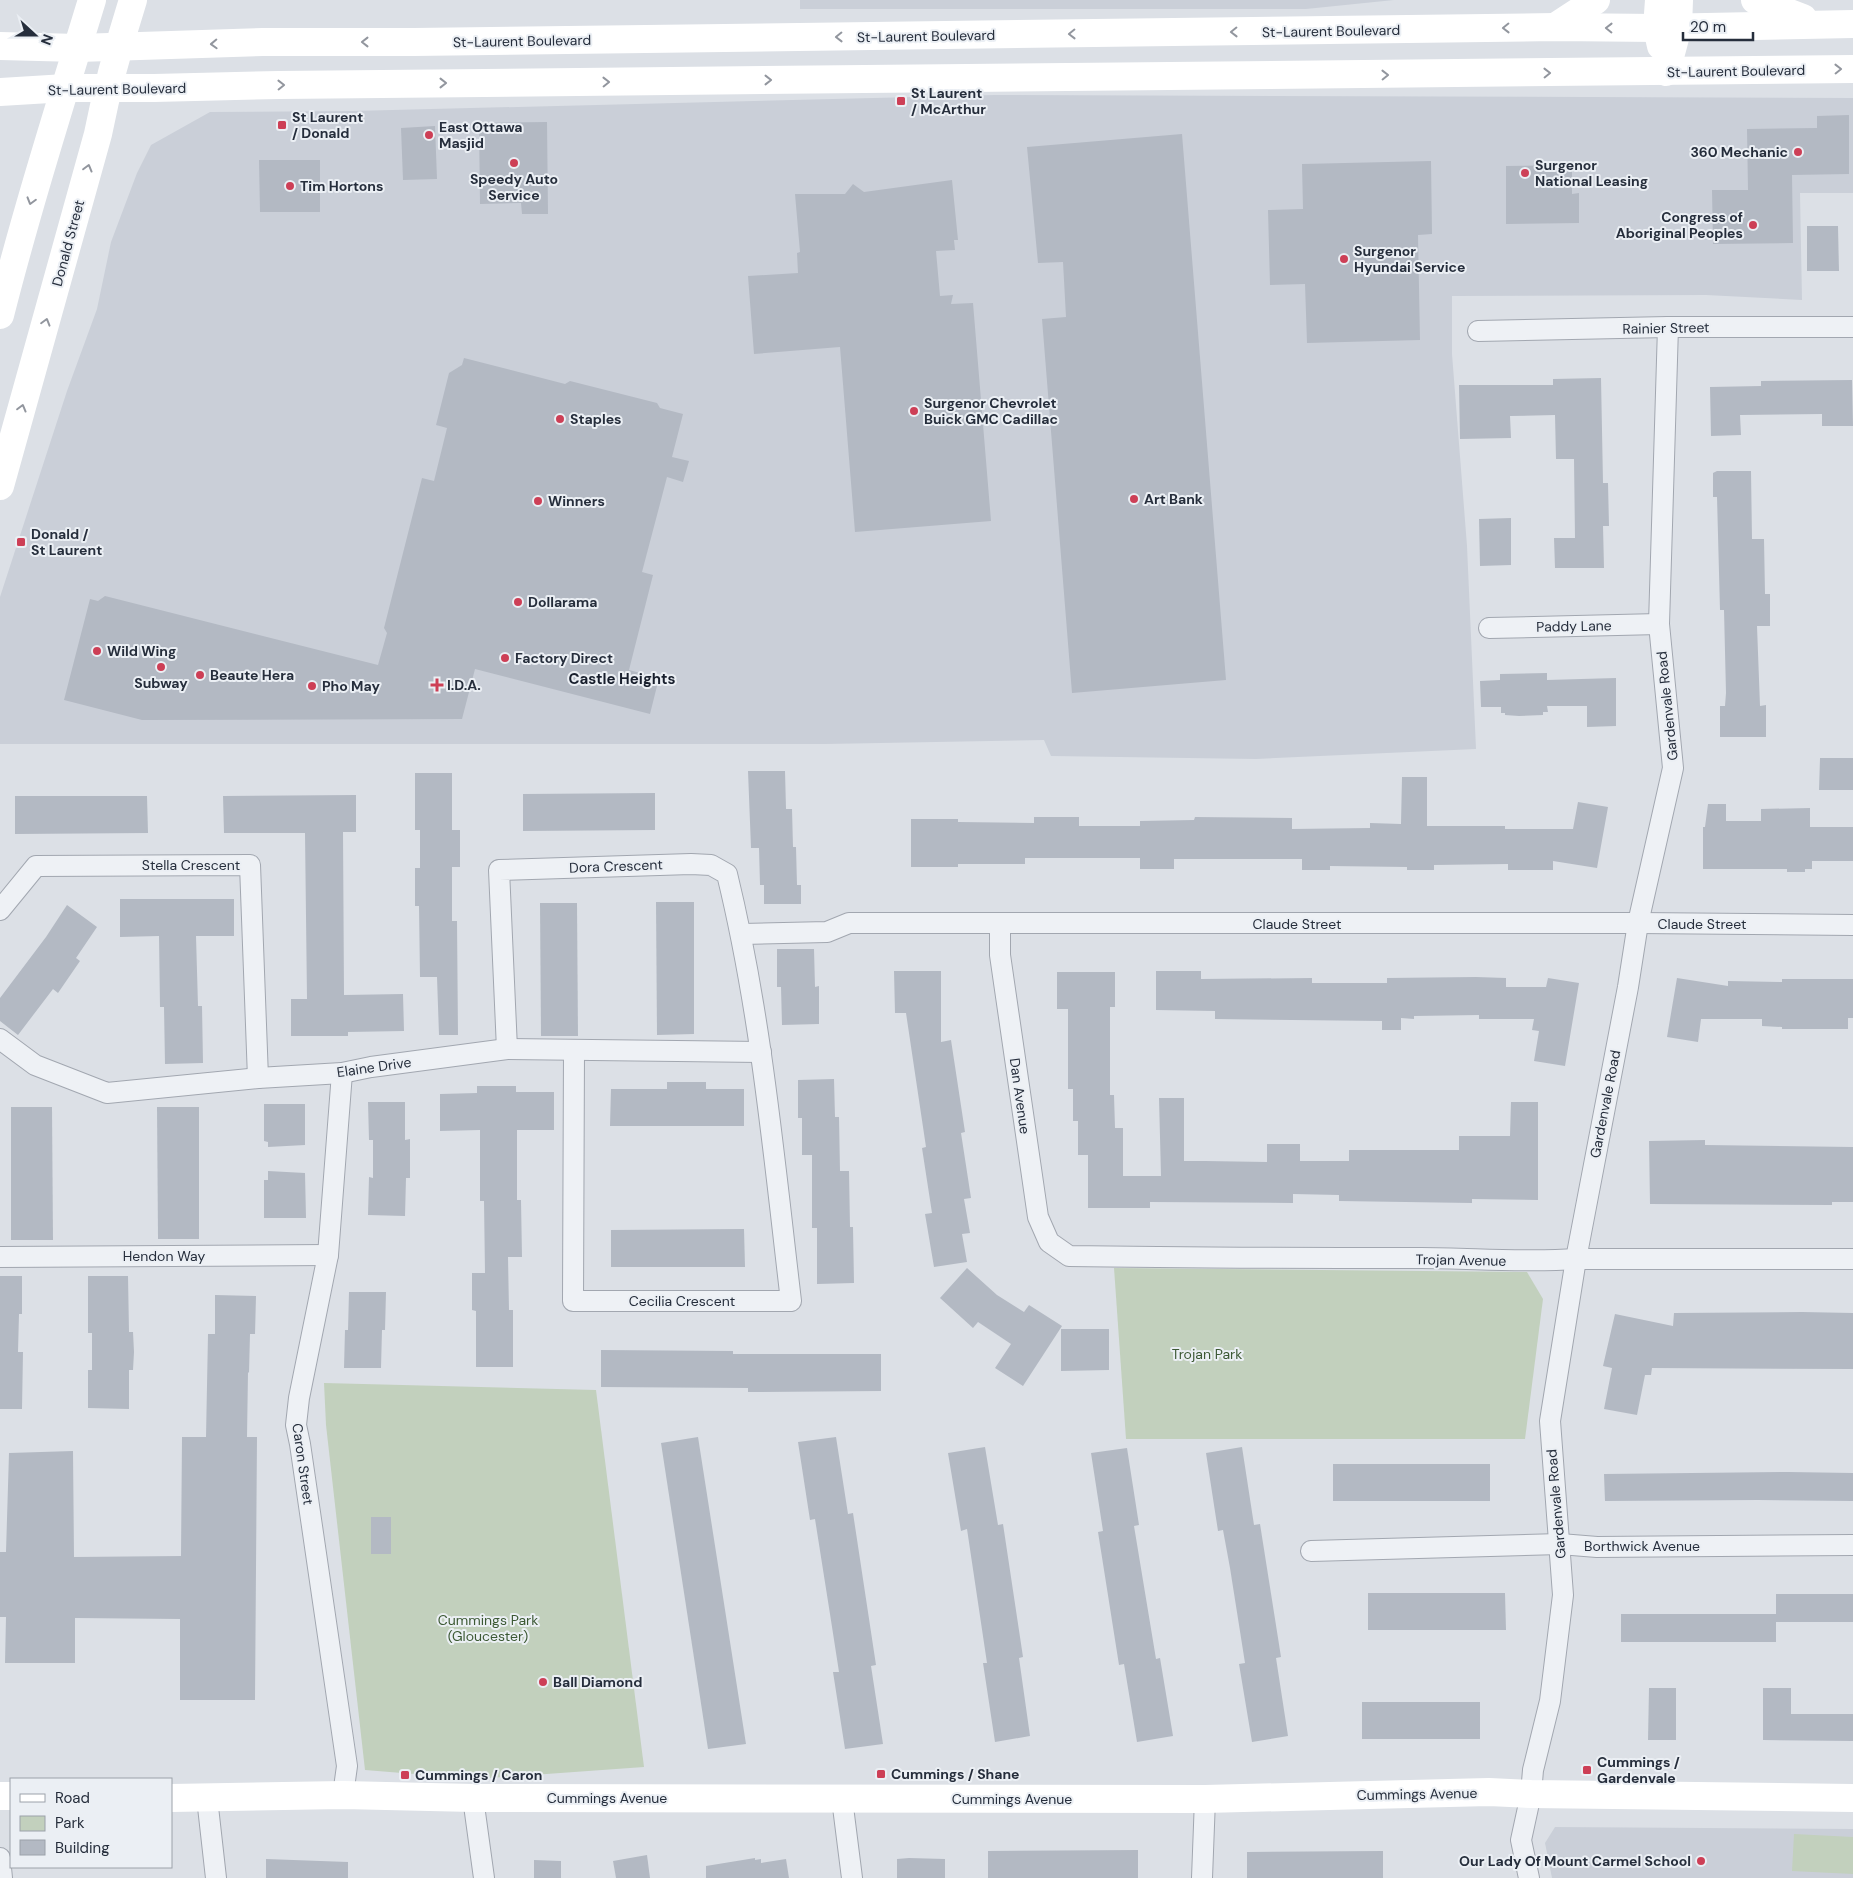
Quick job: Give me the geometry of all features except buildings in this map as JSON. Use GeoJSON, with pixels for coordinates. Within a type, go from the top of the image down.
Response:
{"type":"FeatureCollection","features":[{"type":"Feature","properties":{"kind":"main road"},"geometry":{"type":"LineString","coordinates":[[0,315],[46,147],[92,0]]}},
{"type":"Feature","properties":{"kind":"main road","name":"Donald Street"},"geometry":{"type":"LineString","coordinates":[[0,486],[98,134],[107,88],[133,0]]}},
{"type":"Feature","properties":{"kind":"main road"},"geometry":{"type":"LineString","coordinates":[[1555,27],[1596,0]]}},
{"type":"Feature","properties":{"kind":"main road"},"geometry":{"type":"LineString","coordinates":[[1659,0],[1667,28],[1666,72]]}},
{"type":"Feature","properties":{"kind":"main road"},"geometry":{"type":"LineString","coordinates":[[1667,28],[1679,0]]}},
{"type":"Feature","properties":{"kind":"main road"},"geometry":{"type":"LineString","coordinates":[[1756,0],[1818,24]]}},
{"type":"Feature","properties":{"kind":"main road","name":"St-Laurent Boulevard"},"geometry":{"type":"LineString","coordinates":[[0,46],[78,48],[263,42],[1555,27],[1667,28],[1853,24]]}},
{"type":"Feature","properties":{"kind":"main road","name":"St-Laurent Boulevard"},"geometry":{"type":"LineString","coordinates":[[0,92],[66,88],[298,84],[1853,69]]}},
{"type":"Feature","properties":{"kind":"main road","name":"Cummings Avenue"},"geometry":{"type":"LineString","coordinates":[[172,1798],[343,1795],[473,1798],[1205,1799],[1489,1792],[1853,1798]]}},
{"type":"Feature","properties":{"kind":"street","name":"Rainier Street"},"geometry":{"type":"LineString","coordinates":[[1478,331],[1668,327],[1853,327]]}},
{"type":"Feature","properties":{"kind":"street","name":"Gardenvale Road"},"geometry":{"type":"LineString","coordinates":[[1529,1878],[1521,1840],[1531,1794],[1533,1770],[1550,1701],[1563,1595],[1550,1421],[1576,1259],[1628,987],[1638,923],[1673,768],[1659,624],[1668,327]]}},
{"type":"Feature","properties":{"kind":"street","name":"Paddy Lane"},"geometry":{"type":"LineString","coordinates":[[1489,628],[1659,624]]}},
{"type":"Feature","properties":{"kind":"street","name":"Dora Crescent"},"geometry":{"type":"LineString","coordinates":[[507,1049],[499,870],[692,864],[710,865],[727,874],[742,934],[761,1052]]}},
{"type":"Feature","properties":{"kind":"street","name":"Stella Crescent"},"geometry":{"type":"LineString","coordinates":[[0,910],[36,866],[250,865],[258,1078]]}},
{"type":"Feature","properties":{"kind":"street","name":"Claude Street"},"geometry":{"type":"LineString","coordinates":[[742,934],[827,932],[850,923],[1638,923],[1853,925]]}},
{"type":"Feature","properties":{"kind":"street","name":"Dan Avenue"},"geometry":{"type":"LineString","coordinates":[[1000,924],[1000,955],[1038,1217],[1049,1242],[1068,1256]]}},
{"type":"Feature","properties":{"kind":"street","name":"Elaine Drive"},"geometry":{"type":"LineString","coordinates":[[0,1039],[35,1065],[107,1093],[258,1078],[342,1073],[371,1067],[507,1049],[761,1052]]}},
{"type":"Feature","properties":{"kind":"street","name":"Cecilia Crescent"},"geometry":{"type":"LineString","coordinates":[[574,1051],[573,1301],[790,1301],[761,1052]]}},
{"type":"Feature","properties":{"kind":"street","name":"Caron Street"},"geometry":{"type":"LineString","coordinates":[[342,1073],[328,1255],[299,1398],[296,1425],[347,1766],[343,1795]]}},
{"type":"Feature","properties":{"kind":"street","name":"Hendon Way"},"geometry":{"type":"LineString","coordinates":[[0,1257],[328,1255]]}},
{"type":"Feature","properties":{"kind":"street","name":"Trojan Avenue"},"geometry":{"type":"LineString","coordinates":[[1068,1256],[1424,1258],[1543,1261],[1576,1259],[1853,1258]]}},
{"type":"Feature","properties":{"kind":"street","name":"Borthwick Avenue"},"geometry":{"type":"LineString","coordinates":[[1312,1551],[1560,1544],[1597,1547],[1853,1545]]}},
{"type":"Feature","properties":{"kind":"street"},"geometry":{"type":"LineString","coordinates":[[207,1798],[216,1878]]}},
{"type":"Feature","properties":{"kind":"street"},"geometry":{"type":"LineString","coordinates":[[473,1798],[484,1878]]}},
{"type":"Feature","properties":{"kind":"street"},"geometry":{"type":"LineString","coordinates":[[842,1799],[852,1878]]}},
{"type":"Feature","properties":{"kind":"street"},"geometry":{"type":"LineString","coordinates":[[1202,1878],[1205,1799]]}},
{"type":"Feature","properties":{"kind":"street"},"geometry":{"type":"LineString","coordinates":[[0,1858],[2,1878]]}},
{"type":"Feature","properties":{"kind":"shaded area"},"geometry":{"type":"Polygon","coordinates":[[[800,0],[1394,0],[1306,9],[800,9],[800,0]]]}},
{"type":"Feature","properties":{"kind":"shaded area"},"geometry":{"type":"Polygon","coordinates":[[[995,95],[1853,98],[1853,193],[1800,193],[1802,300],[1706,295],[1452,296],[1452,354],[1467,546],[1476,749],[1256,759],[1051,756],[1044,740],[826,744],[0,744],[0,597],[67,391],[97,309],[111,242],[137,173],[151,145],[210,112],[353,111],[995,95]]]}},
{"type":"Feature","properties":{"kind":"shaded area","name":"Our Lady Of Mount Carmel School"},"geometry":{"type":"Polygon","coordinates":[[[1555,1827],[1853,1829],[1853,1878],[1552,1878],[1545,1843],[1555,1827]]]}},
{"type":"Feature","properties":{"kind":"green space","name":"Trojan Park"},"geometry":{"type":"Polygon","coordinates":[[[1114,1268],[1527,1272],[1543,1299],[1525,1439],[1126,1439],[1114,1268]]]}},
{"type":"Feature","properties":{"kind":"green space","name":"Cummings Park (Gloucester)"},"geometry":{"type":"Polygon","coordinates":[[[324,1383],[596,1390],[644,1767],[476,1779],[365,1770],[326,1425],[324,1383]]]}},
{"type":"Feature","properties":{"kind":"green space"},"geometry":{"type":"Polygon","coordinates":[[[1794,1834],[1853,1837],[1853,1874],[1792,1871],[1794,1834]]]}},
{"type":"Feature","properties":{"kind":"place","name":"St Laurent / McArthur"},"geometry":{"type":"Point","coordinates":[901,101]}},
{"type":"Feature","properties":{"kind":"place","name":"St Laurent / Donald"},"geometry":{"type":"Point","coordinates":[282,125]}},
{"type":"Feature","properties":{"kind":"place","name":"East Ottawa Masjid"},"geometry":{"type":"Point","coordinates":[429,135]}},
{"type":"Feature","properties":{"kind":"place","name":"360 Mechanic"},"geometry":{"type":"Point","coordinates":[1798,152]}},
{"type":"Feature","properties":{"kind":"place","name":"Speedy Auto Service"},"geometry":{"type":"Point","coordinates":[514,163]}},
{"type":"Feature","properties":{"kind":"place","name":"Surgenor National Leasing"},"geometry":{"type":"Point","coordinates":[1525,173]}},
{"type":"Feature","properties":{"kind":"place","name":"Tim Hortons"},"geometry":{"type":"Point","coordinates":[290,186]}},
{"type":"Feature","properties":{"kind":"place","name":"Congress of Aboriginal Peoples"},"geometry":{"type":"Point","coordinates":[1753,225]}},
{"type":"Feature","properties":{"kind":"place","name":"Surgenor Hyundai Service"},"geometry":{"type":"Point","coordinates":[1344,259]}},
{"type":"Feature","properties":{"kind":"place","name":"Surgenor Chevrolet Buick GMC Cadillac"},"geometry":{"type":"Point","coordinates":[914,411]}},
{"type":"Feature","properties":{"kind":"place","name":"Staples"},"geometry":{"type":"Point","coordinates":[560,419]}},
{"type":"Feature","properties":{"kind":"place","name":"Art Bank"},"geometry":{"type":"Point","coordinates":[1134,499]}},
{"type":"Feature","properties":{"kind":"place","name":"Winners"},"geometry":{"type":"Point","coordinates":[538,501]}},
{"type":"Feature","properties":{"kind":"place","name":"Donald / St Laurent"},"geometry":{"type":"Point","coordinates":[21,542]}},
{"type":"Feature","properties":{"kind":"place","name":"Dollarama"},"geometry":{"type":"Point","coordinates":[518,602]}},
{"type":"Feature","properties":{"kind":"place","name":"Wild Wing"},"geometry":{"type":"Point","coordinates":[97,651]}},
{"type":"Feature","properties":{"kind":"place","name":"Factory Direct"},"geometry":{"type":"Point","coordinates":[505,658]}},
{"type":"Feature","properties":{"kind":"place","name":"Subway"},"geometry":{"type":"Point","coordinates":[161,667]}},
{"type":"Feature","properties":{"kind":"place","name":"Beaute Hera"},"geometry":{"type":"Point","coordinates":[200,675]}},
{"type":"Feature","properties":{"kind":"place","name":"I.D.A."},"geometry":{"type":"Point","coordinates":[437,685]}},
{"type":"Feature","properties":{"kind":"place","name":"Pho May"},"geometry":{"type":"Point","coordinates":[312,686]}},
{"type":"Feature","properties":{"kind":"place","name":"Ball Diamond"},"geometry":{"type":"Point","coordinates":[543,1682]}},
{"type":"Feature","properties":{"kind":"place","name":"Cummings / Gardenvale"},"geometry":{"type":"Point","coordinates":[1587,1770]}},
{"type":"Feature","properties":{"kind":"place","name":"Cummings / Shane"},"geometry":{"type":"Point","coordinates":[881,1774]}},
{"type":"Feature","properties":{"kind":"place","name":"Cummings / Caron"},"geometry":{"type":"Point","coordinates":[405,1775]}},
{"type":"Feature","properties":{"kind":"place","name":"Our Lady Of Mount Carmel School"},"geometry":{"type":"Point","coordinates":[1701,1861]}},
{"type":"Feature","properties":{"kind":"district","name":"Castle Heights"},"geometry":{"type":"Point","coordinates":[622,679]}}]}
